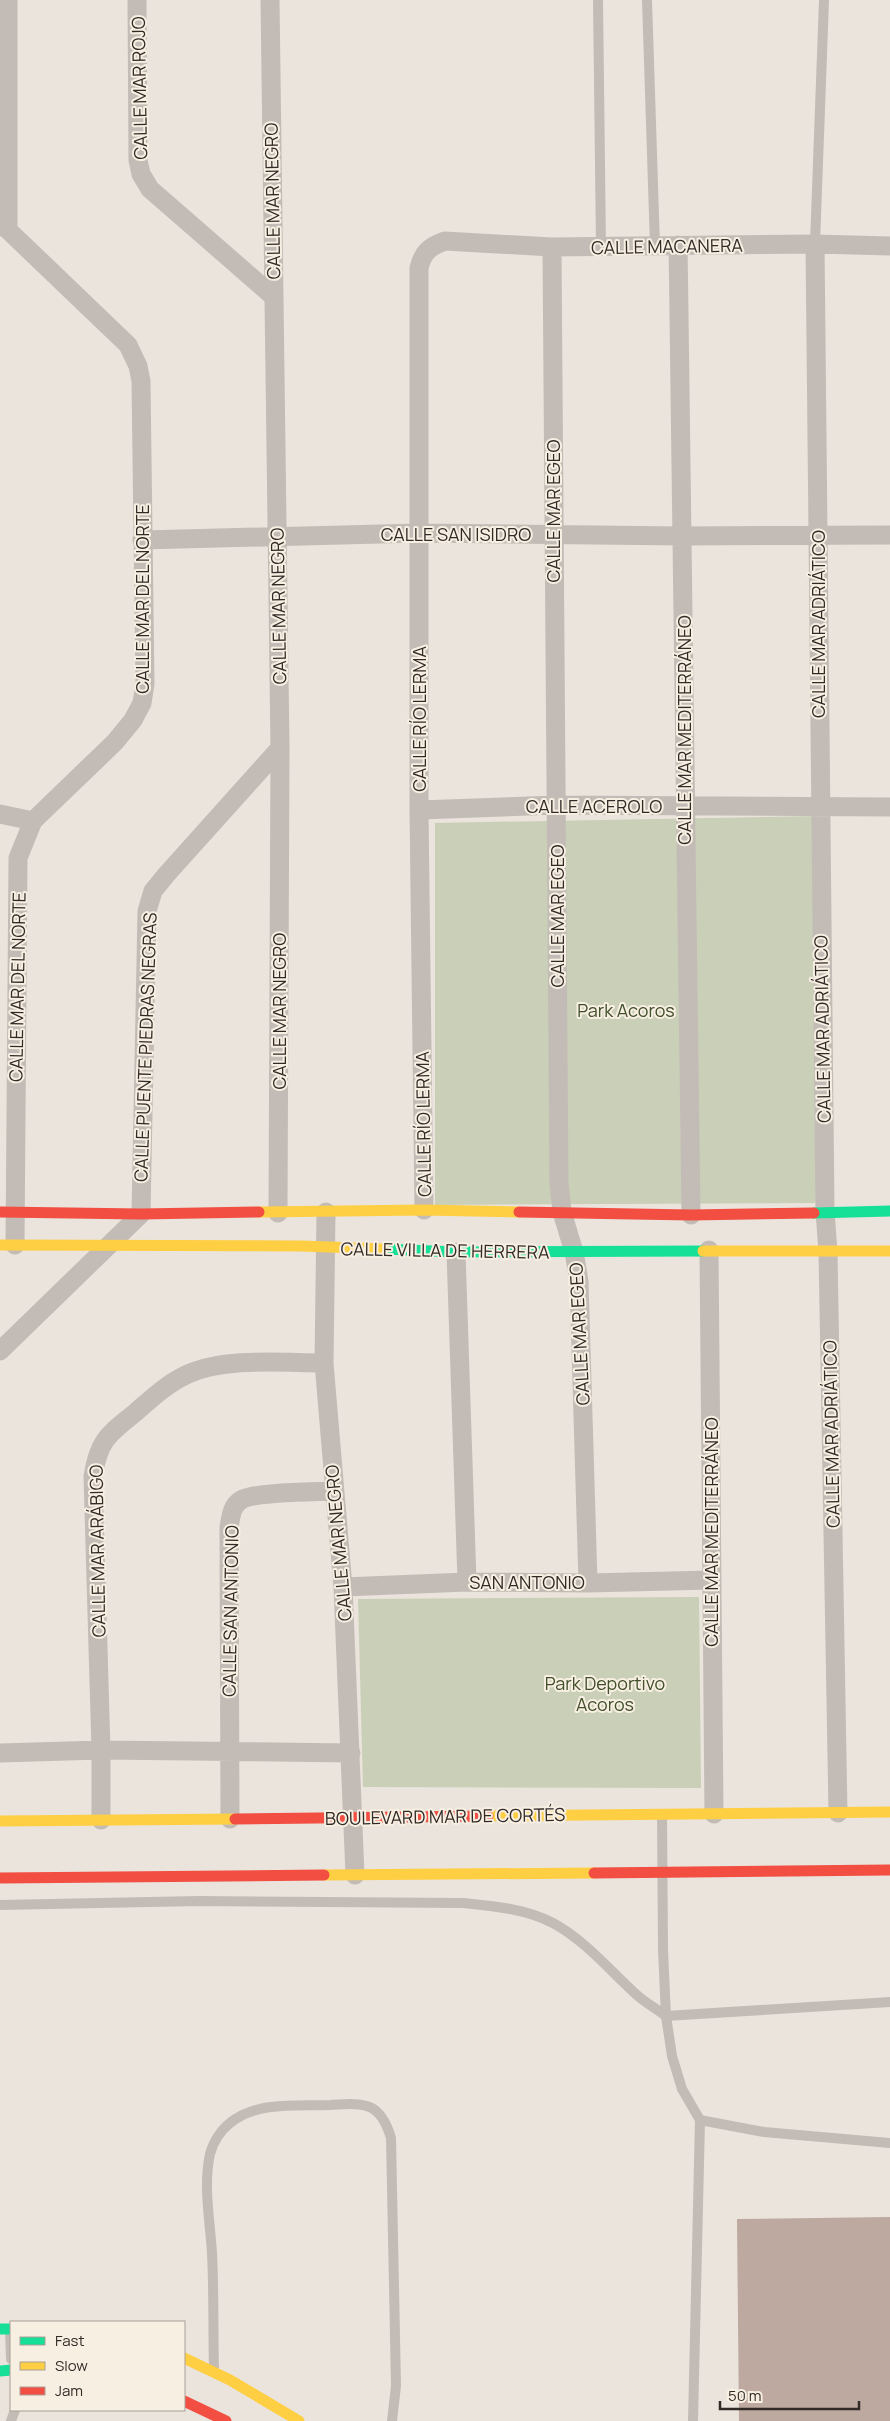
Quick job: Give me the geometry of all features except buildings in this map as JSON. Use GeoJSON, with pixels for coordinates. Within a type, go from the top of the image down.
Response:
{"type":"FeatureCollection","features":[{"type":"Feature","properties":{"kind":"street","name":"CALLE MAR DEL NORTE"},"geometry":{"type":"LineString","coordinates":[[8,0],[4,227],[128,345],[134,355],[141,381],[145,684],[142,703],[133,720],[115,742],[33,821],[18,858],[7,1213],[8,1245]]}},
{"type":"Feature","properties":{"kind":"street","name":"CALLE MAR ROJO"},"geometry":{"type":"LineString","coordinates":[[138,0],[138,160],[141,174],[150,189],[274,297]]}},
{"type":"Feature","properties":{"kind":"street","name":"CALLE MAR NEGRO"},"geometry":{"type":"LineString","coordinates":[[270,0],[280,748],[278,1213]]}},
{"type":"Feature","properties":{"kind":"street","name":"CALLE MACANERA"},"geometry":{"type":"LineString","coordinates":[[445,241],[601,247],[815,244],[890,246]]}},
{"type":"Feature","properties":{"kind":"street","name":"CALLE RÍO LERMA"},"geometry":{"type":"LineString","coordinates":[[424,1210],[418,810],[419,268],[422,256],[431,246],[445,241]]}},
{"type":"Feature","properties":{"kind":"street","name":"CALLE MAR ADRIÁTICO"},"geometry":{"type":"LineString","coordinates":[[815,244],[819,808],[825,1211],[828,1252],[838,1813]]}},
{"type":"Feature","properties":{"kind":"street","name":"CALLE MAR MEDITERRÁNEO"},"geometry":{"type":"LineString","coordinates":[[678,245],[683,536],[684,807],[691,1214]]}},
{"type":"Feature","properties":{"kind":"street","name":"CALLE MAR EGEO"},"geometry":{"type":"LineString","coordinates":[[552,246],[559,1183],[562,1212],[574,1252],[579,1281],[588,1583]]}},
{"type":"Feature","properties":{"kind":"street","name":"CALLE SAN ISIDRO"},"geometry":{"type":"LineString","coordinates":[[142,540],[277,535],[419,533],[683,536],[890,534]]}},
{"type":"Feature","properties":{"kind":"street","name":"CALLE PUENTE PIEDRAS NEGRAS"},"geometry":{"type":"LineString","coordinates":[[141,1214],[147,911],[153,892],[166,876],[280,748]]}},
{"type":"Feature","properties":{"kind":"street","name":"CALLE ACEROLO"},"geometry":{"type":"LineString","coordinates":[[418,810],[556,805],[890,807]]}},
{"type":"Feature","properties":{"kind":"street"},"geometry":{"type":"LineString","coordinates":[[0,814],[33,821]]}},
{"type":"Feature","properties":{"kind":"street","name":"CALLE VILLA DE HERRERA"},"geometry":{"type":"LineString","coordinates":[[7,1213],[141,1214],[424,1210],[691,1214],[890,1211]]}},
{"type":"Feature","properties":{"kind":"street","name":"CALLE MAR NEGRO"},"geometry":{"type":"LineString","coordinates":[[326,1212],[324,1363],[333,1491],[343,1587],[355,1875]]}},
{"type":"Feature","properties":{"kind":"street"},"geometry":{"type":"LineString","coordinates":[[0,1351],[141,1214]]}},
{"type":"Feature","properties":{"kind":"street","name":"CALLE VILLA DE HERRERA"},"geometry":{"type":"LineString","coordinates":[[8,1245],[326,1248],[456,1252],[890,1251]]}},
{"type":"Feature","properties":{"kind":"street","name":"CALLE MAR MEDITERRÁNEO"},"geometry":{"type":"LineString","coordinates":[[709,1250],[714,1814]]}},
{"type":"Feature","properties":{"kind":"street"},"geometry":{"type":"LineString","coordinates":[[456,1252],[467,1582]]}},
{"type":"Feature","properties":{"kind":"street","name":"CALLE MAR ARÁBIGO"},"geometry":{"type":"LineString","coordinates":[[101,1820],[101,1750],[93,1476],[100,1445],[110,1433],[170,1384],[188,1374],[210,1366],[324,1363]]}},
{"type":"Feature","properties":{"kind":"street","name":"CALLE SAN ANTONIO"},"geometry":{"type":"LineString","coordinates":[[230,1819],[229,1528],[233,1509],[241,1500],[256,1496],[333,1491]]}},
{"type":"Feature","properties":{"kind":"street","name":"SAN ANTONIO"},"geometry":{"type":"LineString","coordinates":[[343,1587],[467,1582],[588,1583],[711,1580]]}},
{"type":"Feature","properties":{"kind":"street"},"geometry":{"type":"LineString","coordinates":[[0,1753],[101,1750],[351,1753]]}},
{"type":"Feature","properties":{"kind":"street","name":"BOULEVARD MAR DE CORTÉS"},"geometry":{"type":"LineString","coordinates":[[0,1821],[890,1812]]}},
{"type":"Feature","properties":{"kind":"street"},"geometry":{"type":"LineString","coordinates":[[0,1878],[890,1870]]}},
{"type":"Feature","properties":{"kind":"street"},"geometry":{"type":"LineString","coordinates":[[185,2358],[274,2405],[299,2421]]}},
{"type":"Feature","properties":{"kind":"street"},"geometry":{"type":"LineString","coordinates":[[185,2401],[226,2421]]}},
{"type":"Feature","properties":{"kind":"lane"},"geometry":{"type":"LineString","coordinates":[[598,0],[601,247]]}},
{"type":"Feature","properties":{"kind":"lane"},"geometry":{"type":"LineString","coordinates":[[647,0],[655,246]]}},
{"type":"Feature","properties":{"kind":"lane"},"geometry":{"type":"LineString","coordinates":[[815,244],[824,0]]}},
{"type":"Feature","properties":{"kind":"lane"},"geometry":{"type":"LineString","coordinates":[[662,1814],[666,2016],[672,2056],[682,2089],[700,2120],[693,2421]]}},
{"type":"Feature","properties":{"kind":"lane"},"geometry":{"type":"LineString","coordinates":[[0,1905],[198,1901],[464,1903],[493,1905],[527,1912],[553,1923],[576,1939],[639,1997],[666,2016],[890,2002]]}},
{"type":"Feature","properties":{"kind":"lane"},"geometry":{"type":"LineString","coordinates":[[214,2373],[212,2254],[206,2178],[211,2152],[217,2137],[230,2123],[243,2115],[267,2107],[358,2104],[375,2110],[386,2120],[391,2138],[396,2386],[392,2421]]}},
{"type":"Feature","properties":{"kind":"lane"},"geometry":{"type":"LineString","coordinates":[[700,2120],[764,2132],[890,2143]]}},
{"type":"Feature","properties":{"kind":"lane"},"geometry":{"type":"LineString","coordinates":[[7,2329],[10,2352]]}},
{"type":"Feature","properties":{"kind":"green space","name":"Park Acoros"},"geometry":{"type":"Polygon","coordinates":[[[816,816],[818,1187],[815,1203],[435,1205],[435,823],[816,816]]]}},
{"type":"Feature","properties":{"kind":"green space","name":"Park Deportivo Acoros"},"geometry":{"type":"Polygon","coordinates":[[[699,1597],[701,1788],[363,1787],[358,1599],[699,1597]]]}},
{"type":"Feature","properties":{"kind":"traffic: fast"},"geometry":{"type":"LineString","coordinates":[[814,1213],[890,1211]]}},
{"type":"Feature","properties":{"kind":"traffic: fast"},"geometry":{"type":"LineString","coordinates":[[384,1249],[456,1252],[703,1251]]}},
{"type":"Feature","properties":{"kind":"traffic: fast"},"geometry":{"type":"LineString","coordinates":[[0,2329],[10,2329]]}},
{"type":"Feature","properties":{"kind":"traffic: fast"},"geometry":{"type":"LineString","coordinates":[[0,2371],[10,2370]]}},
{"type":"Feature","properties":{"kind":"traffic: slow"},"geometry":{"type":"LineString","coordinates":[[259,1212],[424,1210],[519,1212]]}},
{"type":"Feature","properties":{"kind":"traffic: slow"},"geometry":{"type":"LineString","coordinates":[[0,1245],[301,1246],[384,1249]]}},
{"type":"Feature","properties":{"kind":"traffic: slow"},"geometry":{"type":"LineString","coordinates":[[703,1251],[890,1251]]}},
{"type":"Feature","properties":{"kind":"traffic: slow"},"geometry":{"type":"LineString","coordinates":[[488,1816],[890,1812]]}},
{"type":"Feature","properties":{"kind":"traffic: slow"},"geometry":{"type":"LineString","coordinates":[[0,1821],[235,1819]]}},
{"type":"Feature","properties":{"kind":"traffic: slow"},"geometry":{"type":"LineString","coordinates":[[324,1875],[594,1873]]}},
{"type":"Feature","properties":{"kind":"traffic: slow"},"geometry":{"type":"LineString","coordinates":[[185,2358],[230,2380],[299,2421]]}},
{"type":"Feature","properties":{"kind":"traffic: jam"},"geometry":{"type":"LineString","coordinates":[[0,1212],[141,1214],[259,1212]]}},
{"type":"Feature","properties":{"kind":"traffic: jam"},"geometry":{"type":"LineString","coordinates":[[519,1212],[691,1215],[814,1213]]}},
{"type":"Feature","properties":{"kind":"traffic: jam"},"geometry":{"type":"LineString","coordinates":[[235,1819],[488,1816]]}},
{"type":"Feature","properties":{"kind":"traffic: jam"},"geometry":{"type":"LineString","coordinates":[[594,1873],[890,1870]]}},
{"type":"Feature","properties":{"kind":"traffic: jam"},"geometry":{"type":"LineString","coordinates":[[0,1878],[324,1875]]}},
{"type":"Feature","properties":{"kind":"traffic: jam"},"geometry":{"type":"LineString","coordinates":[[185,2401],[226,2421]]}}]}
